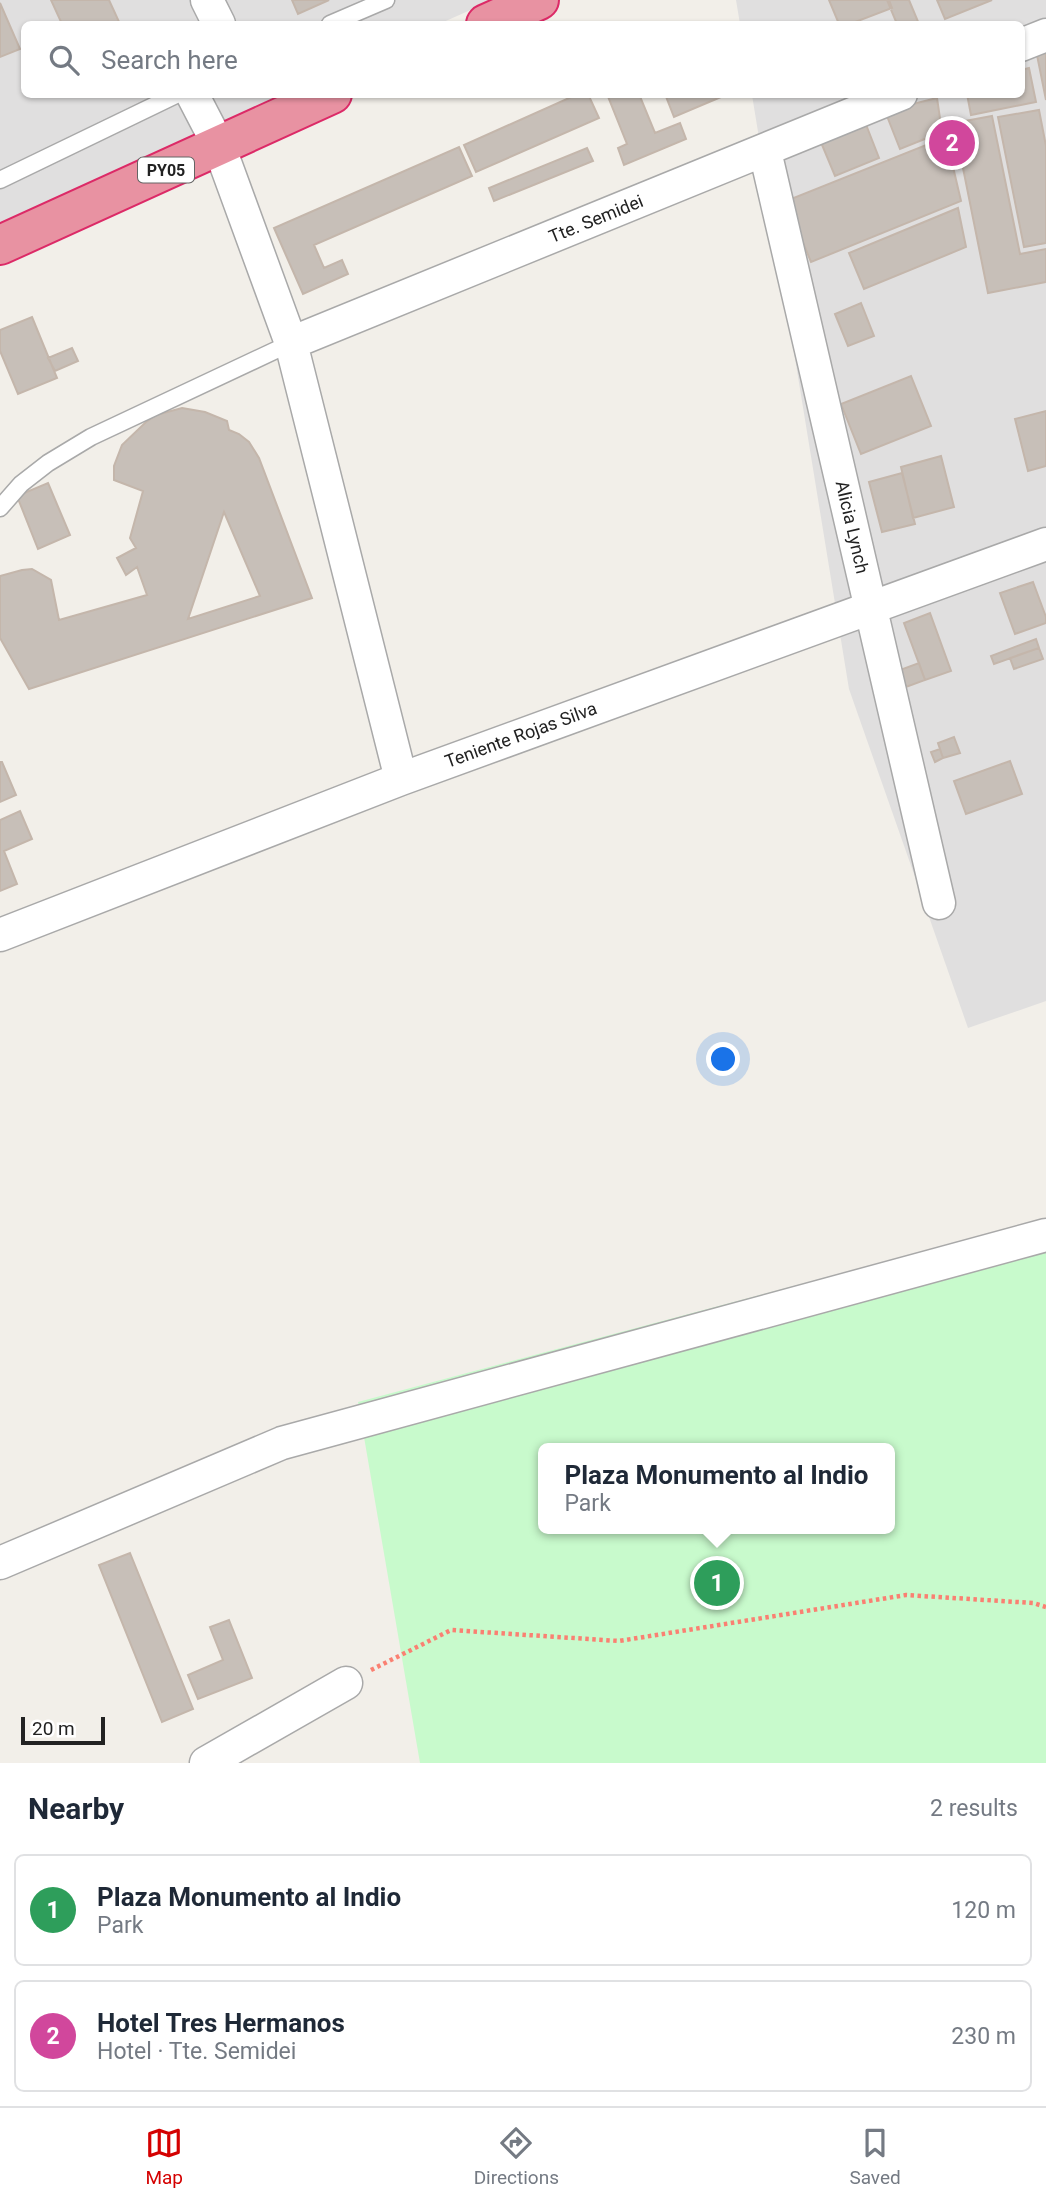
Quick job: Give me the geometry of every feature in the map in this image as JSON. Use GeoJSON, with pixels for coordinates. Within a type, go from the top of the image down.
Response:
{"type":"FeatureCollection","features":[{"type":"Feature","properties":{"kind":"highway"},"geometry":{"type":"LineString","coordinates":[[493,21],[539,0]]}},
{"type":"Feature","properties":{"kind":"highway","name":"PY05"},"geometry":{"type":"LineString","coordinates":[[0,245],[323,98]]}},
{"type":"Feature","properties":{"kind":"street"},"geometry":{"type":"LineString","coordinates":[[207,0],[218,21]]}},
{"type":"Feature","properties":{"kind":"street"},"geometry":{"type":"LineString","coordinates":[[1025,43],[1046,35]]}},
{"type":"Feature","properties":{"kind":"street"},"geometry":{"type":"LineString","coordinates":[[194,98],[219,146],[290,343],[401,779]]}},
{"type":"Feature","properties":{"kind":"street","name":"Tte. Semidei"},"geometry":{"type":"LineString","coordinates":[[290,343],[891,98]]}},
{"type":"Feature","properties":{"kind":"street","name":"Alicia Lynch"},"geometry":{"type":"LineString","coordinates":[[765,151],[939,902]]}},
{"type":"Feature","properties":{"kind":"street","name":"Teniente Rojas Silva"},"geometry":{"type":"LineString","coordinates":[[0,934],[401,779],[1046,544]]}},
{"type":"Feature","properties":{"kind":"street"},"geometry":{"type":"LineString","coordinates":[[0,1563],[282,1443],[1046,1235]]}},
{"type":"Feature","properties":{"kind":"street"},"geometry":{"type":"LineString","coordinates":[[206,1763],[346,1683]]}},
{"type":"Feature","properties":{"kind":"lane"},"geometry":{"type":"LineString","coordinates":[[337,21],[386,0]]}},
{"type":"Feature","properties":{"kind":"lane"},"geometry":{"type":"LineString","coordinates":[[0,180],[170,98]]}},
{"type":"Feature","properties":{"kind":"lane"},"geometry":{"type":"LineString","coordinates":[[0,508],[21,484],[48,463],[91,437],[290,343]]}},
{"type":"Feature","properties":{"kind":"path"},"geometry":{"type":"LineString","coordinates":[[346,1683],[451,1630],[619,1641],[906,1595],[1034,1603],[1046,1607]]}},
{"type":"Feature","properties":{"kind":"shaded area"},"geometry":{"type":"Polygon","coordinates":[[[0,0],[493,0],[446,21],[21,21],[21,98],[278,98],[0,224],[0,0]]]}},
{"type":"Feature","properties":{"kind":"shaded area"},"geometry":{"type":"Polygon","coordinates":[[[736,0],[1046,0],[1046,1001],[968,1028],[849,689],[752,98],[1025,98],[1025,21],[740,21],[736,0]]]}},
{"type":"Feature","properties":{"kind":"green space"},"geometry":{"type":"Polygon","coordinates":[[[1046,1219],[1046,1763],[420,1763],[358,1402],[1046,1219]]]}},
{"type":"Feature","properties":{"kind":"building"},"geometry":{"type":"Polygon","coordinates":[[[51,0],[109,0],[119,21],[61,21],[51,0]]]}},
{"type":"Feature","properties":{"kind":"building"},"geometry":{"type":"Polygon","coordinates":[[[292,0],[329,0],[298,14],[292,0]]]}},
{"type":"Feature","properties":{"kind":"building"},"geometry":{"type":"Polygon","coordinates":[[[829,0],[889,0],[892,8],[858,21],[838,21],[829,0]]]}},
{"type":"Feature","properties":{"kind":"building"},"geometry":{"type":"Polygon","coordinates":[[[887,0],[909,0],[918,21],[896,21],[887,0]]]}},
{"type":"Feature","properties":{"kind":"building"},"geometry":{"type":"Polygon","coordinates":[[[937,0],[992,0],[945,19],[937,0]]]}},
{"type":"Feature","properties":{"kind":"building"},"geometry":{"type":"Polygon","coordinates":[[[0,3],[20,49],[0,57],[0,3]]]}},
{"type":"Feature","properties":{"kind":"building"},"geometry":{"type":"Polygon","coordinates":[[[1046,53],[1046,100],[1037,55],[1046,53]]]}},
{"type":"Feature","properties":{"kind":"building"},"geometry":{"type":"Polygon","coordinates":[[[1029,68],[1036,102],[971,115],[968,98],[1025,98],[1025,69],[1029,68]]]}},
{"type":"Feature","properties":{"kind":"building"},"geometry":{"type":"Polygon","coordinates":[[[569,98],[590,98],[599,118],[476,172],[464,145],[569,98]]]}},
{"type":"Feature","properties":{"kind":"building"},"geometry":{"type":"Polygon","coordinates":[[[609,98],[641,98],[655,133],[680,123],[686,139],[624,165],[618,148],[627,144],[609,98]]]}},
{"type":"Feature","properties":{"kind":"building"},"geometry":{"type":"Polygon","coordinates":[[[667,98],[719,98],[674,117],[667,98]]]}},
{"type":"Feature","properties":{"kind":"building"},"geometry":{"type":"Polygon","coordinates":[[[937,98],[942,132],[900,149],[885,111],[937,98]]]}},
{"type":"Feature","properties":{"kind":"building"},"geometry":{"type":"Polygon","coordinates":[[[1039,110],[1046,146],[1046,243],[1024,247],[998,117],[1039,110]]]}},
{"type":"Feature","properties":{"kind":"building"},"geometry":{"type":"Polygon","coordinates":[[[992,116],[1020,254],[1046,249],[1046,282],[988,293],[954,123],[992,116]]]}},
{"type":"Feature","properties":{"kind":"building"},"geometry":{"type":"Polygon","coordinates":[[[865,122],[879,158],[835,176],[820,140],[865,122]]]}},
{"type":"Feature","properties":{"kind":"building"},"geometry":{"type":"Polygon","coordinates":[[[946,137],[961,201],[811,262],[786,201],[946,137]]]}},
{"type":"Feature","properties":{"kind":"building"},"geometry":{"type":"Polygon","coordinates":[[[459,147],[472,176],[314,245],[324,268],[342,260],[348,274],[303,294],[274,228],[459,147]]]}},
{"type":"Feature","properties":{"kind":"building"},"geometry":{"type":"Polygon","coordinates":[[[587,148],[593,161],[494,201],[489,188],[587,148]]]}},
{"type":"Feature","properties":{"kind":"building"},"geometry":{"type":"Polygon","coordinates":[[[958,208],[966,247],[864,289],[849,253],[958,208]]]}},
{"type":"Feature","properties":{"kind":"building"},"geometry":{"type":"Polygon","coordinates":[[[861,303],[874,336],[848,346],[835,314],[861,303]]]}},
{"type":"Feature","properties":{"kind":"building"},"geometry":{"type":"Polygon","coordinates":[[[32,317],[57,378],[18,394],[0,351],[0,330],[32,317]]]}},
{"type":"Feature","properties":{"kind":"building"},"geometry":{"type":"Polygon","coordinates":[[[72,348],[78,361],[55,371],[48,358],[72,348]]]}},
{"type":"Feature","properties":{"kind":"building"},"geometry":{"type":"Polygon","coordinates":[[[911,376],[931,426],[861,454],[841,404],[911,376]]]}},
{"type":"Feature","properties":{"kind":"building"},"geometry":{"type":"Polygon","coordinates":[[[182,408],[205,412],[227,421],[229,430],[249,442],[259,458],[312,598],[29,689],[0,638],[0,576],[32,569],[51,580],[59,620],[147,595],[137,567],[126,575],[117,558],[136,548],[130,538],[143,491],[114,480],[114,466],[122,445],[156,415],[182,408]],[[224,512],[188,619],[260,596],[224,512]]]}},
{"type":"Feature","properties":{"kind":"building"},"geometry":{"type":"Polygon","coordinates":[[[1046,411],[1046,466],[1028,471],[1015,419],[1046,411]]]}},
{"type":"Feature","properties":{"kind":"building"},"geometry":{"type":"Polygon","coordinates":[[[941,456],[954,507],[913,518],[901,467],[941,456]]]}},
{"type":"Feature","properties":{"kind":"building"},"geometry":{"type":"Polygon","coordinates":[[[902,473],[915,524],[882,532],[869,482],[902,473]]]}},
{"type":"Feature","properties":{"kind":"building"},"geometry":{"type":"Polygon","coordinates":[[[48,483],[70,535],[38,549],[17,496],[48,483]]]}},
{"type":"Feature","properties":{"kind":"building"},"geometry":{"type":"Polygon","coordinates":[[[1033,582],[1046,623],[1015,634],[1000,593],[1033,582]]]}},
{"type":"Feature","properties":{"kind":"building"},"geometry":{"type":"Polygon","coordinates":[[[930,613],[951,671],[925,680],[904,623],[930,613]]]}},
{"type":"Feature","properties":{"kind":"building"},"geometry":{"type":"Polygon","coordinates":[[[1036,639],[1039,648],[994,664],[991,656],[1036,639]]]}},
{"type":"Feature","properties":{"kind":"building"},"geometry":{"type":"Polygon","coordinates":[[[1039,648],[1043,659],[1014,669],[1010,658],[1039,648]]]}},
{"type":"Feature","properties":{"kind":"building"},"geometry":{"type":"Polygon","coordinates":[[[919,663],[925,680],[906,687],[900,670],[919,663]]]}},
{"type":"Feature","properties":{"kind":"building"},"geometry":{"type":"Polygon","coordinates":[[[954,737],[960,753],[943,758],[938,743],[954,737]]]}},
{"type":"Feature","properties":{"kind":"building"},"geometry":{"type":"Polygon","coordinates":[[[940,749],[943,758],[935,762],[931,752],[940,749]]]}},
{"type":"Feature","properties":{"kind":"building"},"geometry":{"type":"Polygon","coordinates":[[[1010,761],[1022,794],[966,814],[954,781],[1010,761]]]}},
{"type":"Feature","properties":{"kind":"building"},"geometry":{"type":"Polygon","coordinates":[[[0,762],[16,795],[0,802],[0,762]]]}},
{"type":"Feature","properties":{"kind":"building"},"geometry":{"type":"Polygon","coordinates":[[[20,811],[32,839],[4,851],[17,884],[0,891],[0,820],[20,811]]]}},
{"type":"Feature","properties":{"kind":"building"},"geometry":{"type":"Polygon","coordinates":[[[130,1553],[193,1709],[162,1722],[99,1565],[130,1553]]]}},
{"type":"Feature","properties":{"kind":"building"},"geometry":{"type":"Polygon","coordinates":[[[229,1620],[252,1678],[198,1699],[188,1675],[223,1660],[210,1627],[229,1620]]]}},
{"type":"Feature","properties":{"kind":"place","name":"Hotel Tres Hermanos"},"geometry":{"type":"Point","coordinates":[952,143]}},
{"type":"Feature","properties":{"kind":"place","name":"Plaza Monumento al Indio"},"geometry":{"type":"Point","coordinates":[717,1583]}}]}
